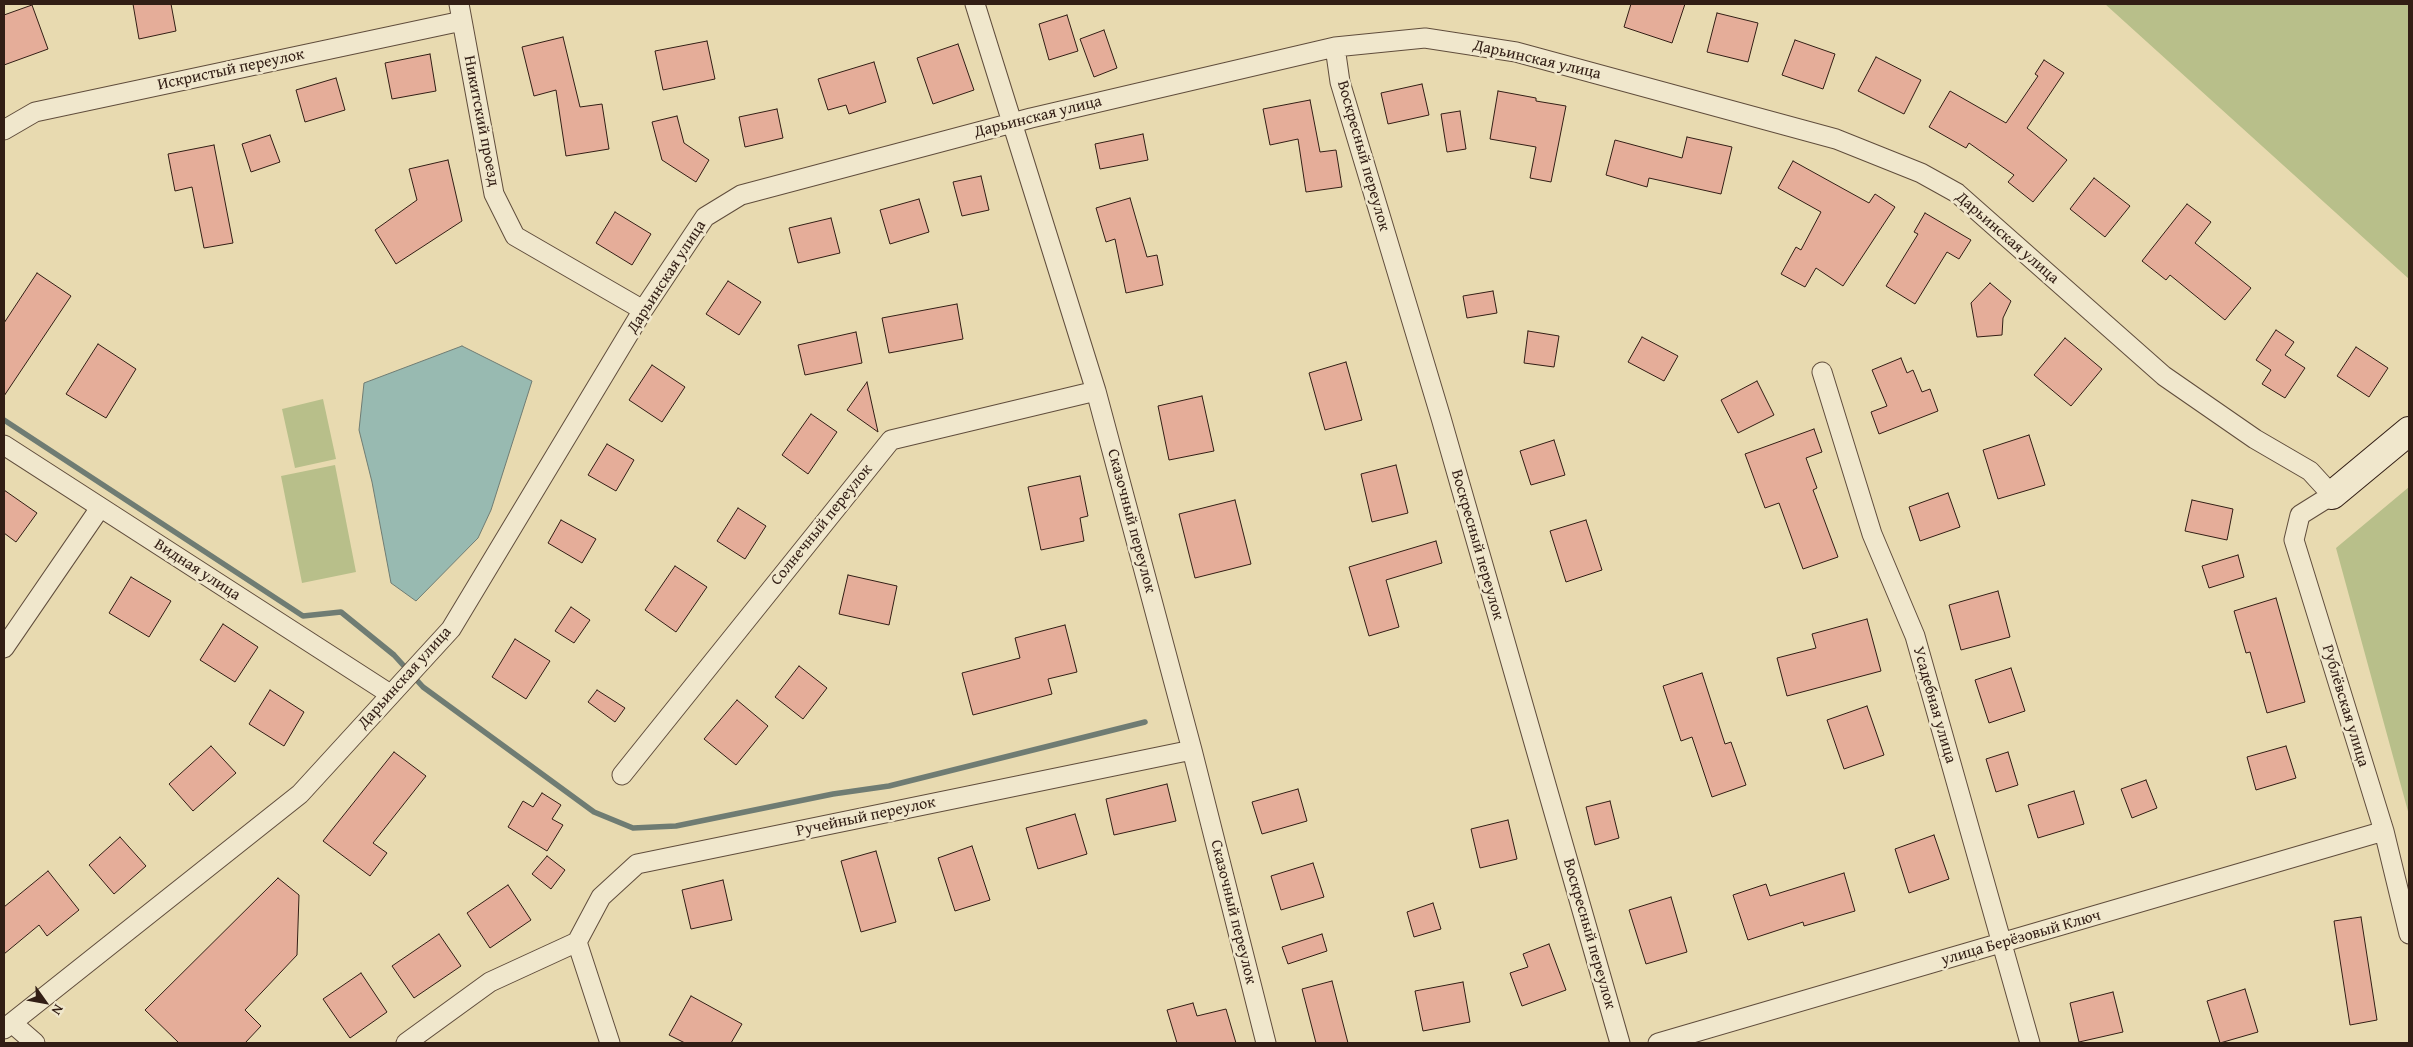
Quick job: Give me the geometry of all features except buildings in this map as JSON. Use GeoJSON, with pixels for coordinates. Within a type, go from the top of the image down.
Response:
{"type":"FeatureCollection","features":[{"type":"Feature","properties":{"kind":"street","name":"Сказочный переулок"},"geometry":{"type":"LineString","coordinates":[[975,4],[1096,391],[1192,750],[1266,1043]]}},
{"type":"Feature","properties":{"kind":"street","name":"Искристый переулок"},"geometry":{"type":"LineString","coordinates":[[4,130],[35,112],[460,12]]}},
{"type":"Feature","properties":{"kind":"street","name":"Никитский проезд"},"geometry":{"type":"LineString","coordinates":[[460,12],[494,194],[515,236],[644,310]]}},
{"type":"Feature","properties":{"kind":"street","name":"Дарьинская улица"},"geometry":{"type":"LineString","coordinates":[[8,1026],[300,794],[451,629],[644,310],[705,217],[741,194],[1013,123],[1335,47],[1425,38],[1516,52],[1836,139],[1921,173],[1957,193],[2164,376],[2255,439],[2310,471],[2332,495]]}},
{"type":"Feature","properties":{"kind":"street","name":"Воскресный переулок"},"geometry":{"type":"LineString","coordinates":[[1335,47],[1340,82],[1443,428],[1620,1043]]}},
{"type":"Feature","properties":{"kind":"street","name":"Усадебная улица"},"geometry":{"type":"LineString","coordinates":[[1822,372],[1872,534],[1914,636],[2030,1043]]}},
{"type":"Feature","properties":{"kind":"street","name":"Солнечный переулок"},"geometry":{"type":"LineString","coordinates":[[622,775],[891,440],[1096,391]]}},
{"type":"Feature","properties":{"kind":"street"},"geometry":{"type":"LineString","coordinates":[[2332,495],[2409,431]]}},
{"type":"Feature","properties":{"kind":"street","name":"Видная улица"},"geometry":{"type":"LineString","coordinates":[[4,445],[390,694]]}},
{"type":"Feature","properties":{"kind":"street","name":"Рублёвская улица"},"geometry":{"type":"LineString","coordinates":[[2332,495],[2300,515],[2294,540],[2384,831],[2409,934]]}},
{"type":"Feature","properties":{"kind":"street"},"geometry":{"type":"LineString","coordinates":[[4,648],[100,508]]}},
{"type":"Feature","properties":{"kind":"street","name":"Ручейный переулок"},"geometry":{"type":"LineString","coordinates":[[577,942],[601,897],[636,864],[1192,750]]}},
{"type":"Feature","properties":{"kind":"street","name":"улица Берёзовый Ключ"},"geometry":{"type":"LineString","coordinates":[[1658,1043],[2384,831]]}},
{"type":"Feature","properties":{"kind":"street"},"geometry":{"type":"LineString","coordinates":[[406,1043],[490,982],[577,942],[610,1043]]}},
{"type":"Feature","properties":{"kind":"street"},"geometry":{"type":"LineString","coordinates":[[8,1026],[35,1043]]}},
{"type":"Feature","properties":{"kind":"green space"},"geometry":{"type":"Polygon","coordinates":[[[2105,4],[2409,4],[2409,279],[2105,4]]]}},
{"type":"Feature","properties":{"kind":"green space"},"geometry":{"type":"Polygon","coordinates":[[[323,399],[336,459],[295,468],[282,409],[323,399]]]}},
{"type":"Feature","properties":{"kind":"green space"},"geometry":{"type":"Polygon","coordinates":[[[335,465],[356,572],[302,583],[281,476],[335,465]]]}},
{"type":"Feature","properties":{"kind":"green space"},"geometry":{"type":"Polygon","coordinates":[[[2409,487],[2409,815],[2336,548],[2409,487]]]}},
{"type":"Feature","properties":{"kind":"water"},"geometry":{"type":"Polygon","coordinates":[[[462,346],[532,381],[491,510],[478,538],[416,601],[391,583],[372,482],[359,430],[364,383],[462,346]]]}},
{"type":"Feature","properties":{"kind":"waterway"},"geometry":{"type":"LineString","coordinates":[[4,420],[303,616],[341,612],[394,655],[423,687],[594,812],[633,828],[676,826],[833,794],[889,786],[1145,722]]}}]}
